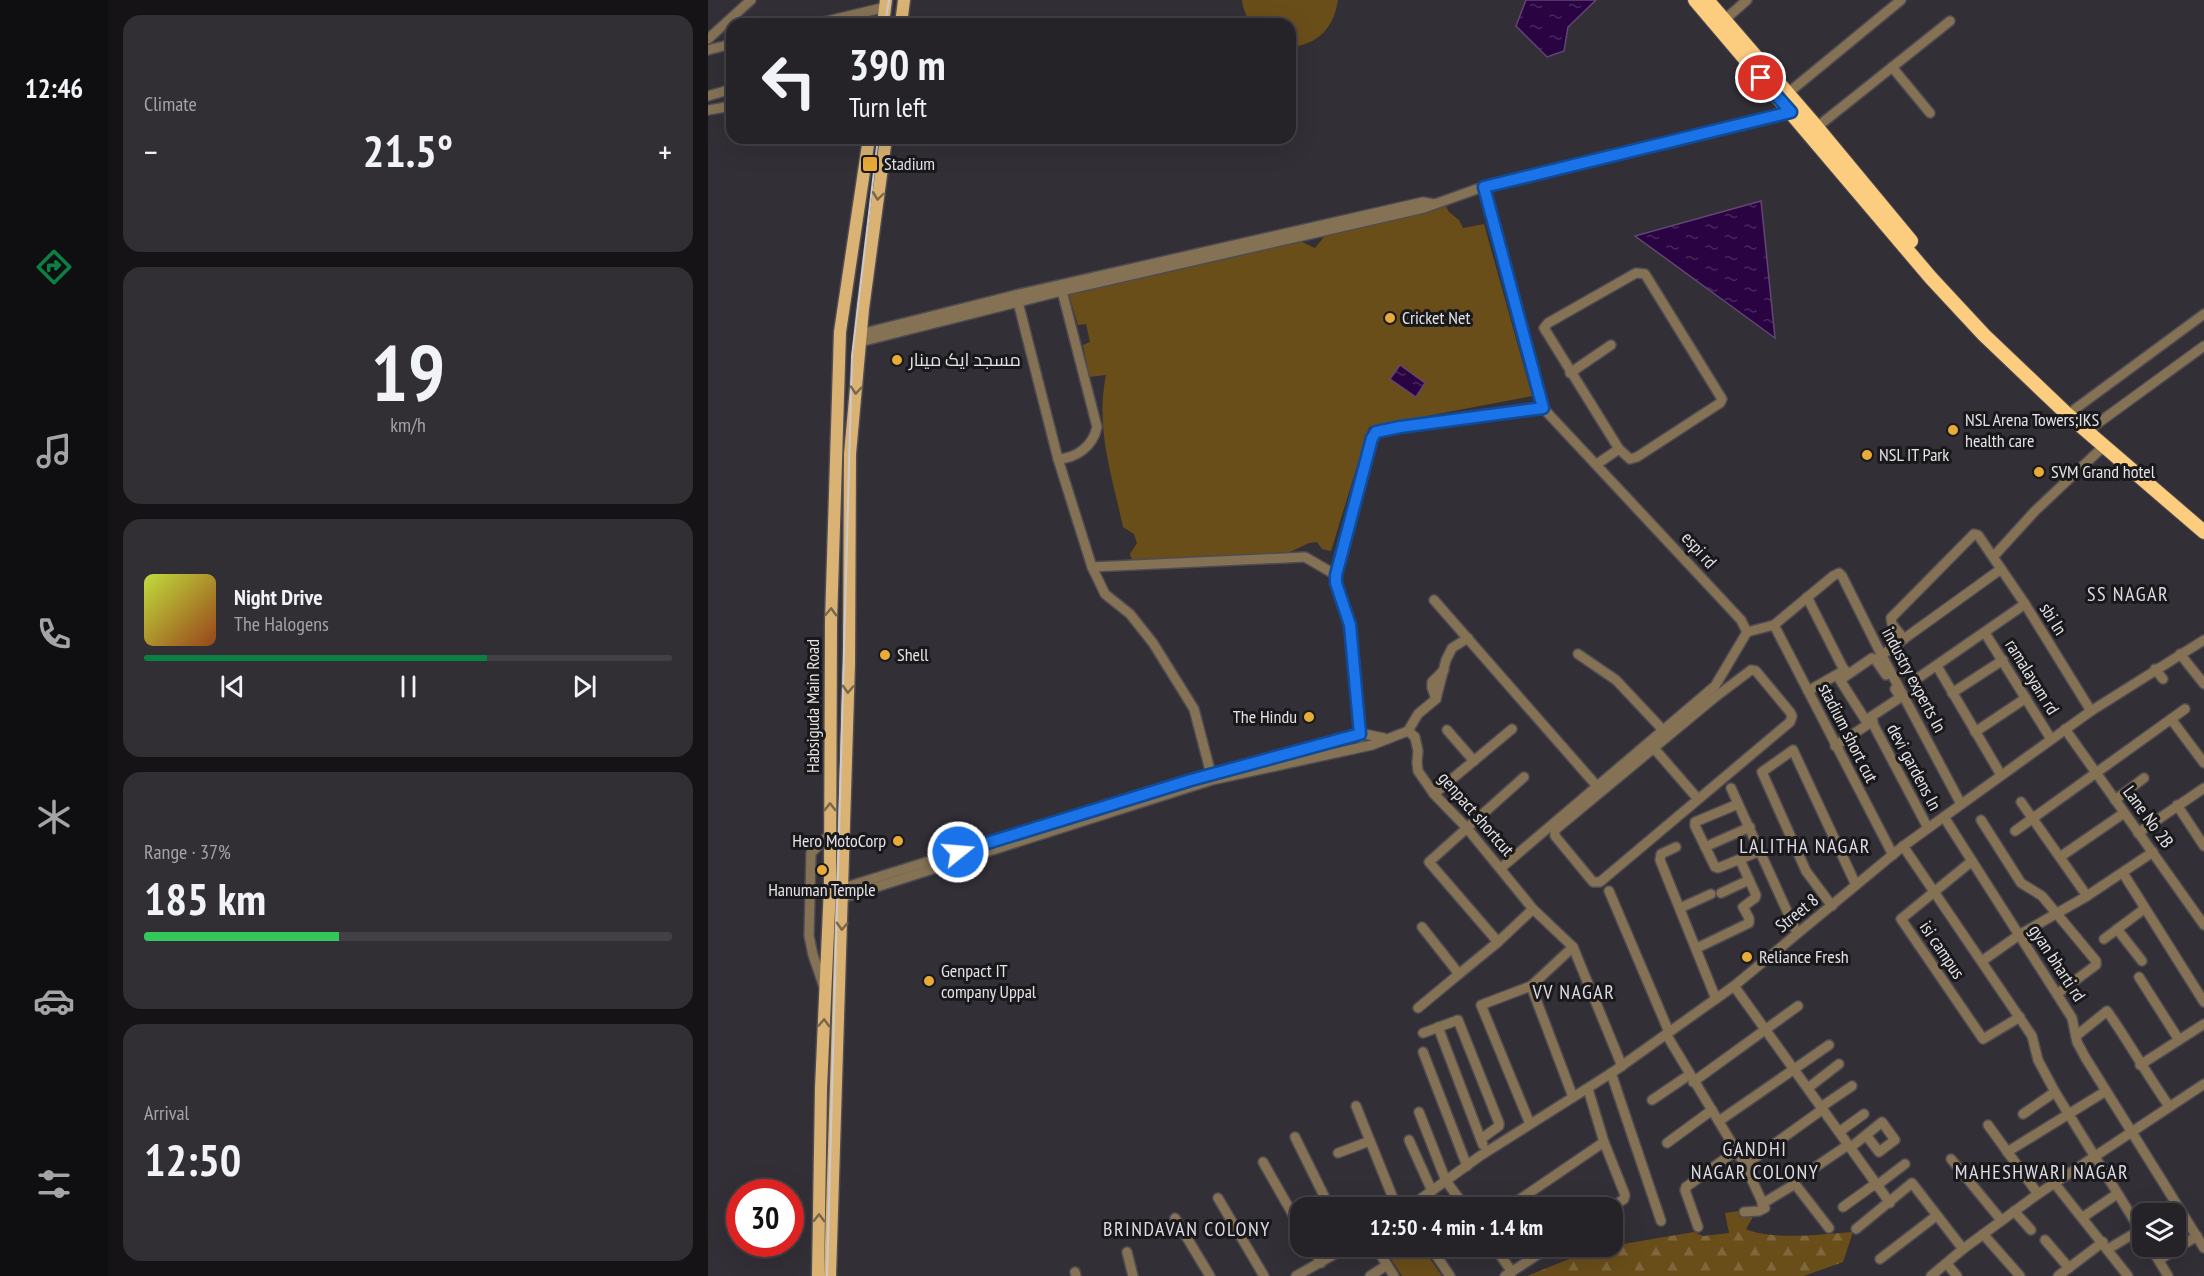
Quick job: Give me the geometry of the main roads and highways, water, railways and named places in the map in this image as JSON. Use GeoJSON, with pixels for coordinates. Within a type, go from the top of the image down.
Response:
{"type":"FeatureCollection","features":[{"type":"Feature","properties":{"kind":"highway"},"geometry":{"type":"LineString","coordinates":[[1695,0],[1721,23],[1788,93],[1795,109],[1817,127],[1951,288],[2022,366],[2104,446],[2204,532]]}},
{"type":"Feature","properties":{"kind":"highway"},"geometry":{"type":"LineString","coordinates":[[1707,0],[1721,23],[1795,109],[1931,278],[1984,335],[2075,409],[2204,522]]}},
{"type":"Feature","properties":{"kind":"main road"},"geometry":{"type":"LineString","coordinates":[[902,18],[903,0]]}},
{"type":"Feature","properties":{"kind":"main road","name":"Habsiguda Main Road"},"geometry":{"type":"LineString","coordinates":[[818,1276],[821,1088],[830,834],[831,622],[840,332],[868,144]]}},
{"type":"Feature","properties":{"kind":"main road","name":"Habsiguda Main Road"},"geometry":{"type":"LineString","coordinates":[[830,1276],[849,663],[850,460],[860,338],[885,144]]}},
{"type":"Feature","properties":{"kind":"main road"},"geometry":{"type":"LineString","coordinates":[[836,460],[850,460]]}},
{"type":"Feature","properties":{"kind":"main road"},"geometry":{"type":"LineString","coordinates":[[821,1088],[837,1090]]}},
{"type":"Feature","properties":{"kind":"water"},"geometry":{"type":"Polygon","coordinates":[[[1526,0],[1596,0],[1568,27],[1564,51],[1547,57],[1516,26],[1526,0]]]}},
{"type":"Feature","properties":{"kind":"water"},"geometry":{"type":"Polygon","coordinates":[[[1761,201],[1775,338],[1635,236],[1761,201]]]}},
{"type":"Feature","properties":{"kind":"water"},"geometry":{"type":"Polygon","coordinates":[[[1400,365],[1425,383],[1416,397],[1390,379],[1400,365]]]}},
{"type":"Feature","properties":{"kind":"railway"},"geometry":{"type":"LineString","coordinates":[[886,18],[889,0]]}},
{"type":"Feature","properties":{"kind":"railway"},"geometry":{"type":"LineString","coordinates":[[827,1276],[852,356],[877,144]]}},
{"type":"Feature","properties":{"kind":"place","name":"Stadium"},"geometry":{"type":"Point","coordinates":[870,164]}},
{"type":"Feature","properties":{"kind":"place","name":"Cricket Net"},"geometry":{"type":"Point","coordinates":[1390,318]}},
{"type":"Feature","properties":{"kind":"place","name":"مسجد ایک مینار"},"geometry":{"type":"Point","coordinates":[897,360]}},
{"type":"Feature","properties":{"kind":"place","name":"NSL Arena Towers;IKS health care"},"geometry":{"type":"Point","coordinates":[1953,430]}},
{"type":"Feature","properties":{"kind":"place","name":"NSL IT Park"},"geometry":{"type":"Point","coordinates":[1867,455]}},
{"type":"Feature","properties":{"kind":"place","name":"SVM Grand hotel"},"geometry":{"type":"Point","coordinates":[2039,472]}},
{"type":"Feature","properties":{"kind":"place","name":"Shell"},"geometry":{"type":"Point","coordinates":[885,655]}},
{"type":"Feature","properties":{"kind":"place","name":"The Hindu"},"geometry":{"type":"Point","coordinates":[1309,717]}},
{"type":"Feature","properties":{"kind":"place","name":"Hero MotoCorp"},"geometry":{"type":"Point","coordinates":[898,841]}},
{"type":"Feature","properties":{"kind":"place","name":"Hanuman Temple"},"geometry":{"type":"Point","coordinates":[822,870]}},
{"type":"Feature","properties":{"kind":"place","name":"Reliance Fresh"},"geometry":{"type":"Point","coordinates":[1747,957]}},
{"type":"Feature","properties":{"kind":"place","name":"Genpact IT company Uppal"},"geometry":{"type":"Point","coordinates":[929,981]}},
{"type":"Feature","properties":{"kind":"district","name":"SS NAGAR"},"geometry":{"type":"Point","coordinates":[2128,594]}},
{"type":"Feature","properties":{"kind":"district","name":"LALITHA NAGAR"},"geometry":{"type":"Point","coordinates":[1805,846]}},
{"type":"Feature","properties":{"kind":"district","name":"VV NAGAR"},"geometry":{"type":"Point","coordinates":[1574,992]}},
{"type":"Feature","properties":{"kind":"district","name":"GANDHI NAGAR COLONY"},"geometry":{"type":"Point","coordinates":[1755,1160]}},
{"type":"Feature","properties":{"kind":"district","name":"MAHESHWARI NAGAR"},"geometry":{"type":"Point","coordinates":[2042,1172]}},
{"type":"Feature","properties":{"kind":"district","name":"BRINDAVAN COLONY"},"geometry":{"type":"Point","coordinates":[1187,1229]}}]}
